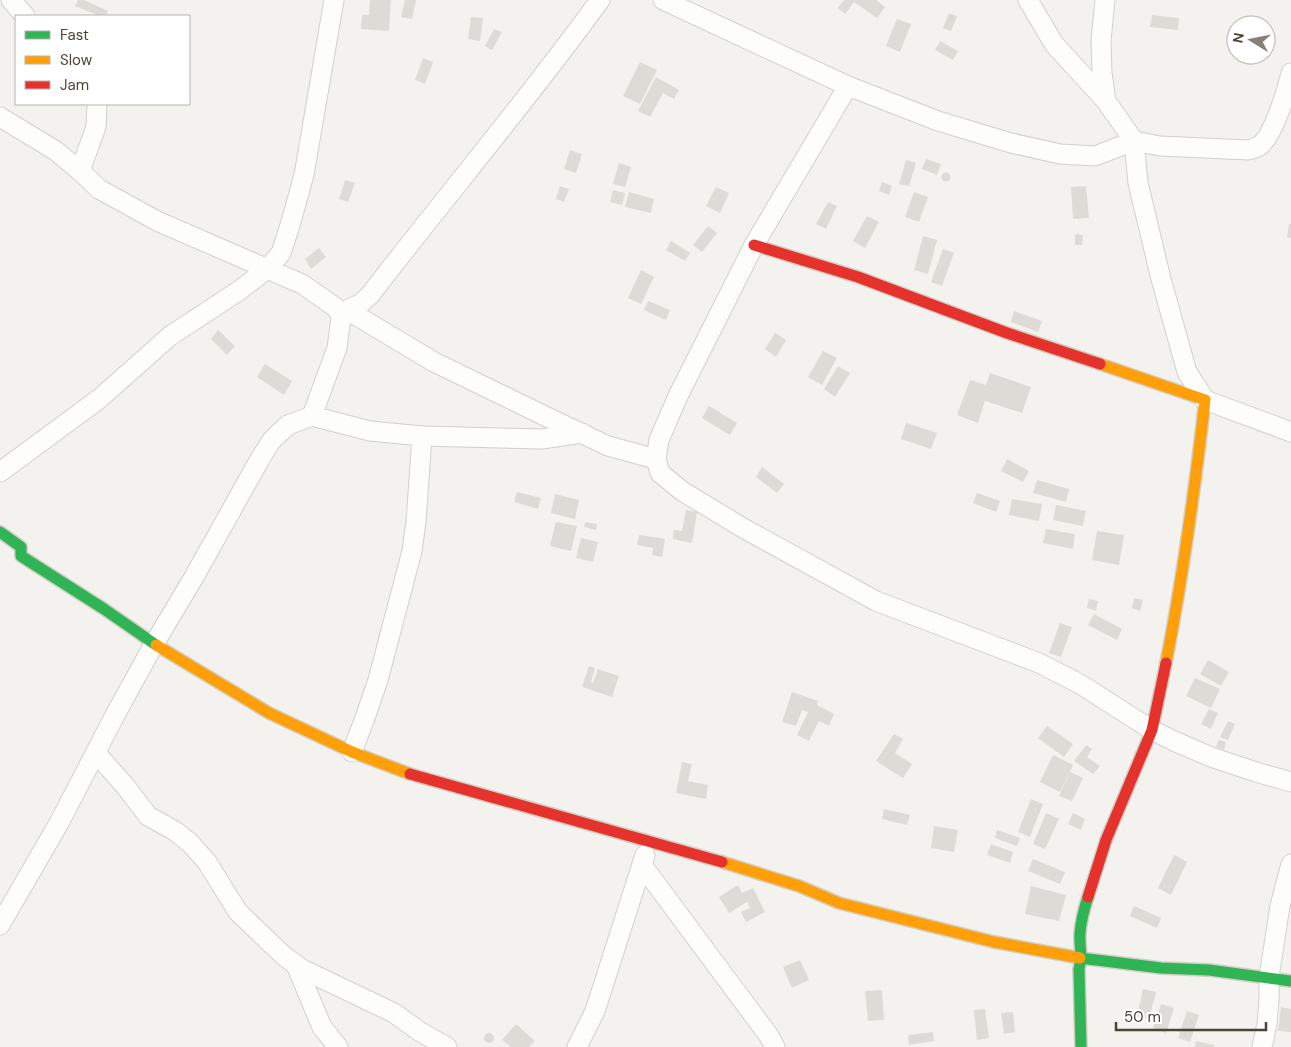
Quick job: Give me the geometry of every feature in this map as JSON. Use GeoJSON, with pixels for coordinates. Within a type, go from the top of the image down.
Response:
{"type":"FeatureCollection","features":[{"type":"Feature","properties":{"kind":"street"},"geometry":{"type":"LineString","coordinates":[[12,0],[23,15]]}},
{"type":"Feature","properties":{"kind":"street"},"geometry":{"type":"LineString","coordinates":[[0,472],[99,399],[170,336],[240,290],[267,269],[281,253],[304,175],[334,0]]}},
{"type":"Feature","properties":{"kind":"street"},"geometry":{"type":"LineString","coordinates":[[343,311],[360,304],[370,295],[570,41],[600,0]]}},
{"type":"Feature","properties":{"kind":"street"},"geometry":{"type":"LineString","coordinates":[[663,0],[848,86],[938,121],[1011,143],[1060,154],[1094,156],[1134,141],[1160,146],[1248,150],[1261,145],[1273,126],[1287,89],[1291,72]]}},
{"type":"Feature","properties":{"kind":"street"},"geometry":{"type":"LineString","coordinates":[[1028,0],[1054,44],[1106,101],[1134,141],[1138,183],[1161,279],[1188,372],[1205,400],[1192,510],[1177,606],[1152,730],[1106,840],[1082,918],[1080,935],[1082,958],[1079,969],[1081,1047]]}},
{"type":"Feature","properties":{"kind":"street"},"geometry":{"type":"LineString","coordinates":[[1105,0],[1101,40],[1102,73],[1106,101]]}},
{"type":"Feature","properties":{"kind":"street"},"geometry":{"type":"LineString","coordinates":[[848,86],[754,245],[678,396],[659,440],[656,459],[660,474],[682,491],[743,528],[876,601],[1039,662],[1080,684],[1152,730],[1211,757],[1291,782]]}},
{"type":"Feature","properties":{"kind":"street"},"geometry":{"type":"LineString","coordinates":[[80,171],[96,127],[97,105]]}},
{"type":"Feature","properties":{"kind":"street"},"geometry":{"type":"LineString","coordinates":[[0,117],[56,151],[99,189],[157,221],[302,284],[335,307],[434,362],[608,446],[656,459]]}},
{"type":"Feature","properties":{"kind":"street"},"geometry":{"type":"LineString","coordinates":[[754,245],[858,277],[1007,333],[1205,400],[1291,432]]}},
{"type":"Feature","properties":{"kind":"street"},"geometry":{"type":"LineString","coordinates":[[312,416],[337,348],[343,311]]}},
{"type":"Feature","properties":{"kind":"street"},"geometry":{"type":"LineString","coordinates":[[0,925],[59,824],[154,644],[194,578],[260,459],[272,440],[288,425],[312,416],[370,431],[422,436],[542,439],[582,433]]}},
{"type":"Feature","properties":{"kind":"street"},"geometry":{"type":"LineString","coordinates":[[352,752],[366,718],[378,680],[412,551],[417,513],[422,436]]}},
{"type":"Feature","properties":{"kind":"street"},"geometry":{"type":"LineString","coordinates":[[0,532],[21,547],[21,556],[104,608],[154,644],[269,713],[352,752],[405,772],[737,866],[799,886],[839,902],[994,942],[1082,958],[1161,968],[1209,970],[1291,981]]}},
{"type":"Feature","properties":{"kind":"street"},"geometry":{"type":"LineString","coordinates":[[96,753],[148,816],[175,831],[190,843],[206,862],[238,912],[284,956],[296,966],[382,1006],[447,1047]]}},
{"type":"Feature","properties":{"kind":"street"},"geometry":{"type":"LineString","coordinates":[[577,1047],[595,1011],[651,842]]}},
{"type":"Feature","properties":{"kind":"street"},"geometry":{"type":"LineString","coordinates":[[1262,1047],[1269,1008],[1269,977],[1280,906],[1291,864]]}},
{"type":"Feature","properties":{"kind":"street"},"geometry":{"type":"LineString","coordinates":[[642,865],[769,1036],[775,1047]]}},
{"type":"Feature","properties":{"kind":"street"},"geometry":{"type":"LineString","coordinates":[[296,966],[322,1027],[338,1047]]}},
{"type":"Feature","properties":{"kind":"building"},"geometry":{"type":"Polygon","coordinates":[[[78,0],[84,0],[108,11],[106,15],[98,15],[75,6],[78,0]]]}},
{"type":"Feature","properties":{"kind":"building"},"geometry":{"type":"Polygon","coordinates":[[[370,0],[391,0],[389,31],[361,29],[362,15],[369,15],[370,0]]]}},
{"type":"Feature","properties":{"kind":"building"},"geometry":{"type":"Polygon","coordinates":[[[405,0],[416,0],[412,19],[401,17],[405,0]]]}},
{"type":"Feature","properties":{"kind":"building"},"geometry":{"type":"Polygon","coordinates":[[[844,0],[876,0],[885,7],[877,18],[854,2],[845,14],[838,8],[844,0]]]}},
{"type":"Feature","properties":{"kind":"building"},"geometry":{"type":"Polygon","coordinates":[[[949,13],[957,16],[951,31],[943,28],[949,13]]]}},
{"type":"Feature","properties":{"kind":"building"},"geometry":{"type":"Polygon","coordinates":[[[1152,15],[1179,18],[1178,30],[1150,27],[1152,15]]]}},
{"type":"Feature","properties":{"kind":"building"},"geometry":{"type":"Polygon","coordinates":[[[471,17],[483,18],[480,41],[468,39],[471,17]]]}},
{"type":"Feature","properties":{"kind":"building"},"geometry":{"type":"Polygon","coordinates":[[[897,19],[911,24],[900,52],[886,46],[897,19]]]}},
{"type":"Feature","properties":{"kind":"building"},"geometry":{"type":"Polygon","coordinates":[[[494,29],[502,32],[492,50],[485,46],[494,29]]]}},
{"type":"Feature","properties":{"kind":"building"},"geometry":{"type":"Polygon","coordinates":[[[940,41],[958,51],[953,60],[935,50],[940,41]]]}},
{"type":"Feature","properties":{"kind":"building"},"geometry":{"type":"Polygon","coordinates":[[[423,58],[433,62],[425,84],[415,80],[423,58]]]}},
{"type":"Feature","properties":{"kind":"building"},"geometry":{"type":"Polygon","coordinates":[[[640,62],[657,70],[640,104],[623,96],[640,62]]]}},
{"type":"Feature","properties":{"kind":"building"},"geometry":{"type":"Polygon","coordinates":[[[656,77],[679,90],[674,99],[663,93],[650,117],[638,111],[656,77]]]}},
{"type":"Feature","properties":{"kind":"building"},"geometry":{"type":"Polygon","coordinates":[[[570,150],[582,154],[576,173],[564,169],[570,150]]]}},
{"type":"Feature","properties":{"kind":"building"},"geometry":{"type":"Polygon","coordinates":[[[926,159],[941,164],[937,175],[922,169],[926,159]]]}},
{"type":"Feature","properties":{"kind":"building"},"geometry":{"type":"Polygon","coordinates":[[[906,160],[916,163],[909,186],[899,184],[906,160]]]}},
{"type":"Feature","properties":{"kind":"building"},"geometry":{"type":"Polygon","coordinates":[[[619,163],[631,167],[625,187],[613,184],[619,163]]]}},
{"type":"Feature","properties":{"kind":"building"},"geometry":{"type":"Polygon","coordinates":[[[946,173],[950,177],[946,181],[942,177],[946,173]]]}},
{"type":"Feature","properties":{"kind":"building"},"geometry":{"type":"Polygon","coordinates":[[[345,180],[355,183],[348,202],[339,199],[345,180]]]}},
{"type":"Feature","properties":{"kind":"building"},"geometry":{"type":"Polygon","coordinates":[[[882,182],[892,186],[889,195],[879,191],[882,182]]]}},
{"type":"Feature","properties":{"kind":"building"},"geometry":{"type":"Polygon","coordinates":[[[560,186],[569,189],[564,202],[556,199],[560,186]]]}},
{"type":"Feature","properties":{"kind":"building"},"geometry":{"type":"Polygon","coordinates":[[[1086,186],[1089,218],[1073,219],[1071,187],[1086,186]]]}},
{"type":"Feature","properties":{"kind":"building"},"geometry":{"type":"Polygon","coordinates":[[[716,187],[729,193],[720,213],[706,206],[716,187]]]}},
{"type":"Feature","properties":{"kind":"building"},"geometry":{"type":"Polygon","coordinates":[[[613,190],[625,193],[622,205],[610,202],[613,190]]]}},
{"type":"Feature","properties":{"kind":"building"},"geometry":{"type":"Polygon","coordinates":[[[629,192],[654,199],[651,213],[625,207],[629,192]]]}},
{"type":"Feature","properties":{"kind":"building"},"geometry":{"type":"Polygon","coordinates":[[[914,192],[928,197],[919,222],[905,217],[914,192]]]}},
{"type":"Feature","properties":{"kind":"building"},"geometry":{"type":"Polygon","coordinates":[[[828,202],[837,206],[826,229],[816,224],[828,202]]]}},
{"type":"Feature","properties":{"kind":"building"},"geometry":{"type":"Polygon","coordinates":[[[867,216],[879,222],[865,248],[853,241],[867,216]]]}},
{"type":"Feature","properties":{"kind":"building"},"geometry":{"type":"Polygon","coordinates":[[[1289,224],[1291,224],[1291,238],[1287,237],[1289,224]]]}},
{"type":"Feature","properties":{"kind":"building"},"geometry":{"type":"Polygon","coordinates":[[[708,226],[717,233],[702,252],[693,245],[708,226]]]}},
{"type":"Feature","properties":{"kind":"building"},"geometry":{"type":"Polygon","coordinates":[[[1075,234],[1083,235],[1082,245],[1075,245],[1075,234]]]}},
{"type":"Feature","properties":{"kind":"building"},"geometry":{"type":"Polygon","coordinates":[[[923,236],[937,240],[928,274],[914,270],[923,236]]]}},
{"type":"Feature","properties":{"kind":"building"},"geometry":{"type":"Polygon","coordinates":[[[671,241],[690,253],[685,261],[666,250],[671,241]]]}},
{"type":"Feature","properties":{"kind":"building"},"geometry":{"type":"Polygon","coordinates":[[[319,248],[326,257],[311,269],[305,259],[319,248]]]}},
{"type":"Feature","properties":{"kind":"building"},"geometry":{"type":"Polygon","coordinates":[[[943,249],[954,253],[942,286],[931,282],[943,249]]]}},
{"type":"Feature","properties":{"kind":"building"},"geometry":{"type":"Polygon","coordinates":[[[641,270],[654,277],[641,304],[628,298],[641,270]]]}},
{"type":"Feature","properties":{"kind":"building"},"geometry":{"type":"Polygon","coordinates":[[[648,301],[670,310],[666,320],[644,310],[648,301]]]}},
{"type":"Feature","properties":{"kind":"building"},"geometry":{"type":"Polygon","coordinates":[[[1014,311],[1042,321],[1038,332],[1011,322],[1014,311]]]}},
{"type":"Feature","properties":{"kind":"building"},"geometry":{"type":"Polygon","coordinates":[[[218,330],[235,346],[227,355],[211,339],[218,330]]]}},
{"type":"Feature","properties":{"kind":"building"},"geometry":{"type":"Polygon","coordinates":[[[775,333],[786,340],[776,357],[765,349],[775,333]]]}},
{"type":"Feature","properties":{"kind":"building"},"geometry":{"type":"Polygon","coordinates":[[[823,351],[837,358],[822,385],[808,377],[823,351]]]}},
{"type":"Feature","properties":{"kind":"building"},"geometry":{"type":"Polygon","coordinates":[[[265,364],[292,381],[284,395],[257,377],[265,364]]]}},
{"type":"Feature","properties":{"kind":"building"},"geometry":{"type":"Polygon","coordinates":[[[838,366],[850,373],[835,397],[824,389],[838,366]]]}},
{"type":"Feature","properties":{"kind":"building"},"geometry":{"type":"Polygon","coordinates":[[[990,373],[1031,387],[1022,413],[985,401],[978,423],[957,415],[970,380],[986,385],[990,373]]]}},
{"type":"Feature","properties":{"kind":"building"},"geometry":{"type":"Polygon","coordinates":[[[709,406],[737,423],[730,435],[702,418],[709,406]]]}},
{"type":"Feature","properties":{"kind":"building"},"geometry":{"type":"Polygon","coordinates":[[[906,423],[937,433],[931,449],[901,439],[906,423]]]}},
{"type":"Feature","properties":{"kind":"building"},"geometry":{"type":"Polygon","coordinates":[[[1007,459],[1029,471],[1023,482],[1001,471],[1007,459]]]}},
{"type":"Feature","properties":{"kind":"building"},"geometry":{"type":"Polygon","coordinates":[[[762,467],[784,484],[777,493],[756,477],[762,467]]]}},
{"type":"Feature","properties":{"kind":"building"},"geometry":{"type":"Polygon","coordinates":[[[1037,480],[1069,489],[1066,502],[1033,493],[1037,480]]]}},
{"type":"Feature","properties":{"kind":"building"},"geometry":{"type":"Polygon","coordinates":[[[517,492],[541,498],[538,509],[514,502],[517,492]]]}},
{"type":"Feature","properties":{"kind":"building"},"geometry":{"type":"Polygon","coordinates":[[[977,493],[1000,501],[996,512],[973,503],[977,493]]]}},
{"type":"Feature","properties":{"kind":"building"},"geometry":{"type":"Polygon","coordinates":[[[555,494],[579,500],[575,519],[551,513],[555,494]]]}},
{"type":"Feature","properties":{"kind":"building"},"geometry":{"type":"Polygon","coordinates":[[[1012,499],[1042,504],[1039,521],[1009,515],[1012,499]]]}},
{"type":"Feature","properties":{"kind":"building"},"geometry":{"type":"Polygon","coordinates":[[[1056,505],[1086,511],[1083,526],[1053,520],[1056,505]]]}},
{"type":"Feature","properties":{"kind":"building"},"geometry":{"type":"Polygon","coordinates":[[[686,510],[697,512],[692,543],[673,539],[674,530],[682,531],[686,510]]]}},
{"type":"Feature","properties":{"kind":"building"},"geometry":{"type":"Polygon","coordinates":[[[556,522],[577,526],[571,551],[550,546],[556,522]]]}},
{"type":"Feature","properties":{"kind":"building"},"geometry":{"type":"Polygon","coordinates":[[[585,522],[597,524],[596,530],[584,527],[585,522]]]}},
{"type":"Feature","properties":{"kind":"building"},"geometry":{"type":"Polygon","coordinates":[[[1046,529],[1075,534],[1073,549],[1043,543],[1046,529]]]}},
{"type":"Feature","properties":{"kind":"building"},"geometry":{"type":"Polygon","coordinates":[[[1097,531],[1124,535],[1119,565],[1092,560],[1097,531]]]}},
{"type":"Feature","properties":{"kind":"building"},"geometry":{"type":"Polygon","coordinates":[[[639,535],[665,539],[662,557],[652,555],[653,548],[637,545],[639,535]]]}},
{"type":"Feature","properties":{"kind":"building"},"geometry":{"type":"Polygon","coordinates":[[[581,538],[598,542],[593,562],[576,558],[581,538]]]}},
{"type":"Feature","properties":{"kind":"building"},"geometry":{"type":"Polygon","coordinates":[[[1134,598],[1143,600],[1140,611],[1132,608],[1134,598]]]}},
{"type":"Feature","properties":{"kind":"building"},"geometry":{"type":"Polygon","coordinates":[[[1089,599],[1098,601],[1096,611],[1087,608],[1089,599]]]}},
{"type":"Feature","properties":{"kind":"building"},"geometry":{"type":"Polygon","coordinates":[[[1094,614],[1122,629],[1117,640],[1088,625],[1094,614]]]}},
{"type":"Feature","properties":{"kind":"building"},"geometry":{"type":"Polygon","coordinates":[[[1060,623],[1072,627],[1061,657],[1049,653],[1060,623]]]}},
{"type":"Feature","properties":{"kind":"building"},"geometry":{"type":"Polygon","coordinates":[[[1208,660],[1229,672],[1221,686],[1200,674],[1208,660]]]}},
{"type":"Feature","properties":{"kind":"building"},"geometry":{"type":"Polygon","coordinates":[[[589,666],[595,668],[591,682],[593,683],[598,669],[619,676],[612,697],[582,687],[589,666]]]}},
{"type":"Feature","properties":{"kind":"building"},"geometry":{"type":"Polygon","coordinates":[[[1195,678],[1220,689],[1211,708],[1186,696],[1195,678]]]}},
{"type":"Feature","properties":{"kind":"building"},"geometry":{"type":"Polygon","coordinates":[[[792,692],[818,701],[817,705],[834,714],[829,726],[819,721],[809,741],[797,735],[808,712],[802,710],[796,726],[782,722],[792,692]]]}},
{"type":"Feature","properties":{"kind":"building"},"geometry":{"type":"Polygon","coordinates":[[[1209,709],[1218,713],[1211,729],[1201,724],[1209,709]]]}},
{"type":"Feature","properties":{"kind":"building"},"geometry":{"type":"Polygon","coordinates":[[[1228,721],[1235,724],[1228,740],[1220,737],[1228,721]]]}},
{"type":"Feature","properties":{"kind":"building"},"geometry":{"type":"Polygon","coordinates":[[[1047,726],[1073,744],[1064,757],[1038,738],[1047,726]]]}},
{"type":"Feature","properties":{"kind":"building"},"geometry":{"type":"Polygon","coordinates":[[[894,734],[903,739],[895,753],[912,764],[903,778],[876,761],[894,734]]]}},
{"type":"Feature","properties":{"kind":"building"},"geometry":{"type":"Polygon","coordinates":[[[1219,740],[1226,742],[1224,750],[1216,747],[1219,740]]]}},
{"type":"Feature","properties":{"kind":"building"},"geometry":{"type":"Polygon","coordinates":[[[1086,745],[1092,749],[1087,757],[1100,766],[1093,774],[1074,761],[1086,745]]]}},
{"type":"Feature","properties":{"kind":"building"},"geometry":{"type":"Polygon","coordinates":[[[1053,755],[1073,765],[1060,792],[1040,782],[1053,755]]]}},
{"type":"Feature","properties":{"kind":"building"},"geometry":{"type":"Polygon","coordinates":[[[682,762],[692,764],[688,781],[708,785],[706,799],[676,793],[682,762]]]}},
{"type":"Feature","properties":{"kind":"building"},"geometry":{"type":"Polygon","coordinates":[[[1070,772],[1083,778],[1072,801],[1059,796],[1070,772]]]}},
{"type":"Feature","properties":{"kind":"building"},"geometry":{"type":"Polygon","coordinates":[[[1031,799],[1043,804],[1030,837],[1018,832],[1031,799]]]}},
{"type":"Feature","properties":{"kind":"building"},"geometry":{"type":"Polygon","coordinates":[[[884,809],[910,815],[907,825],[882,819],[884,809]]]}},
{"type":"Feature","properties":{"kind":"building"},"geometry":{"type":"Polygon","coordinates":[[[1046,813],[1059,819],[1045,849],[1033,844],[1046,813]]]}},
{"type":"Feature","properties":{"kind":"building"},"geometry":{"type":"Polygon","coordinates":[[[1073,813],[1085,819],[1081,830],[1068,824],[1073,813]]]}},
{"type":"Feature","properties":{"kind":"building"},"geometry":{"type":"Polygon","coordinates":[[[934,826],[958,830],[954,852],[931,848],[934,826]]]}},
{"type":"Feature","properties":{"kind":"building"},"geometry":{"type":"Polygon","coordinates":[[[997,830],[1020,838],[1017,846],[995,838],[997,830]]]}},
{"type":"Feature","properties":{"kind":"building"},"geometry":{"type":"Polygon","coordinates":[[[991,844],[1013,852],[1010,863],[987,855],[991,844]]]}},
{"type":"Feature","properties":{"kind":"building"},"geometry":{"type":"Polygon","coordinates":[[[1174,855],[1187,862],[1171,895],[1158,888],[1174,855]]]}},
{"type":"Feature","properties":{"kind":"building"},"geometry":{"type":"Polygon","coordinates":[[[1033,859],[1065,872],[1060,884],[1028,871],[1033,859]]]}},
{"type":"Feature","properties":{"kind":"building"},"geometry":{"type":"Polygon","coordinates":[[[738,885],[742,893],[753,888],[765,912],[746,922],[741,912],[750,908],[747,902],[729,913],[719,897],[738,885]]]}},
{"type":"Feature","properties":{"kind":"building"},"geometry":{"type":"Polygon","coordinates":[[[1031,886],[1066,895],[1059,921],[1025,914],[1031,886]]]}},
{"type":"Feature","properties":{"kind":"building"},"geometry":{"type":"Polygon","coordinates":[[[1134,906],[1161,918],[1157,928],[1130,916],[1134,906]]]}},
{"type":"Feature","properties":{"kind":"building"},"geometry":{"type":"Polygon","coordinates":[[[800,960],[809,980],[792,988],[783,967],[800,960]]]}},
{"type":"Feature","properties":{"kind":"building"},"geometry":{"type":"Polygon","coordinates":[[[1143,989],[1156,992],[1149,1019],[1137,1016],[1143,989]]]}},
{"type":"Feature","properties":{"kind":"building"},"geometry":{"type":"Polygon","coordinates":[[[882,990],[884,1020],[868,1021],[865,991],[882,990]]]}},
{"type":"Feature","properties":{"kind":"building"},"geometry":{"type":"Polygon","coordinates":[[[1161,1004],[1174,1008],[1166,1033],[1153,1028],[1161,1004]]]}},
{"type":"Feature","properties":{"kind":"building"},"geometry":{"type":"Polygon","coordinates":[[[1281,1007],[1291,1009],[1291,1032],[1278,1031],[1281,1007]]]}},
{"type":"Feature","properties":{"kind":"building"},"geometry":{"type":"Polygon","coordinates":[[[985,1009],[989,1038],[977,1040],[974,1010],[985,1009]]]}},
{"type":"Feature","properties":{"kind":"building"},"geometry":{"type":"Polygon","coordinates":[[[1187,1011],[1199,1015],[1190,1042],[1178,1038],[1187,1011]]]}},
{"type":"Feature","properties":{"kind":"building"},"geometry":{"type":"Polygon","coordinates":[[[1013,1012],[1015,1032],[1004,1034],[1001,1013],[1013,1012]]]}},
{"type":"Feature","properties":{"kind":"building"},"geometry":{"type":"Polygon","coordinates":[[[516,1024],[535,1041],[529,1047],[511,1047],[502,1040],[516,1024]]]}},
{"type":"Feature","properties":{"kind":"building"},"geometry":{"type":"Polygon","coordinates":[[[933,1032],[934,1041],[909,1045],[908,1035],[933,1032]]]}},
{"type":"Feature","properties":{"kind":"building"},"geometry":{"type":"Polygon","coordinates":[[[487,1033],[491,1033],[494,1038],[493,1042],[487,1043],[484,1040],[484,1036],[487,1033]]]}},
{"type":"Feature","properties":{"kind":"building"},"geometry":{"type":"Polygon","coordinates":[[[1196,1041],[1214,1045],[1214,1047],[1195,1047],[1196,1041]]]}},
{"type":"Feature","properties":{"kind":"traffic: fast"},"geometry":{"type":"LineString","coordinates":[[0,532],[21,547],[21,556],[156,645]]}},
{"type":"Feature","properties":{"kind":"traffic: fast"},"geometry":{"type":"LineString","coordinates":[[1081,1047],[1080,933],[1088,897]]}},
{"type":"Feature","properties":{"kind":"traffic: fast"},"geometry":{"type":"LineString","coordinates":[[1080,958],[1161,968],[1209,970],[1291,981]]}},
{"type":"Feature","properties":{"kind":"traffic: slow"},"geometry":{"type":"LineString","coordinates":[[1100,364],[1205,400],[1188,532],[1166,663]]}},
{"type":"Feature","properties":{"kind":"traffic: slow"},"geometry":{"type":"LineString","coordinates":[[156,645],[269,713],[352,752],[410,774]]}},
{"type":"Feature","properties":{"kind":"traffic: slow"},"geometry":{"type":"LineString","coordinates":[[722,862],[799,886],[839,903],[994,942],[1080,958]]}},
{"type":"Feature","properties":{"kind":"traffic: jam"},"geometry":{"type":"LineString","coordinates":[[754,245],[858,277],[1007,333],[1100,364]]}},
{"type":"Feature","properties":{"kind":"traffic: jam"},"geometry":{"type":"LineString","coordinates":[[1088,897],[1106,840],[1152,730],[1166,663]]}},
{"type":"Feature","properties":{"kind":"traffic: jam"},"geometry":{"type":"LineString","coordinates":[[410,774],[722,862]]}}]}
